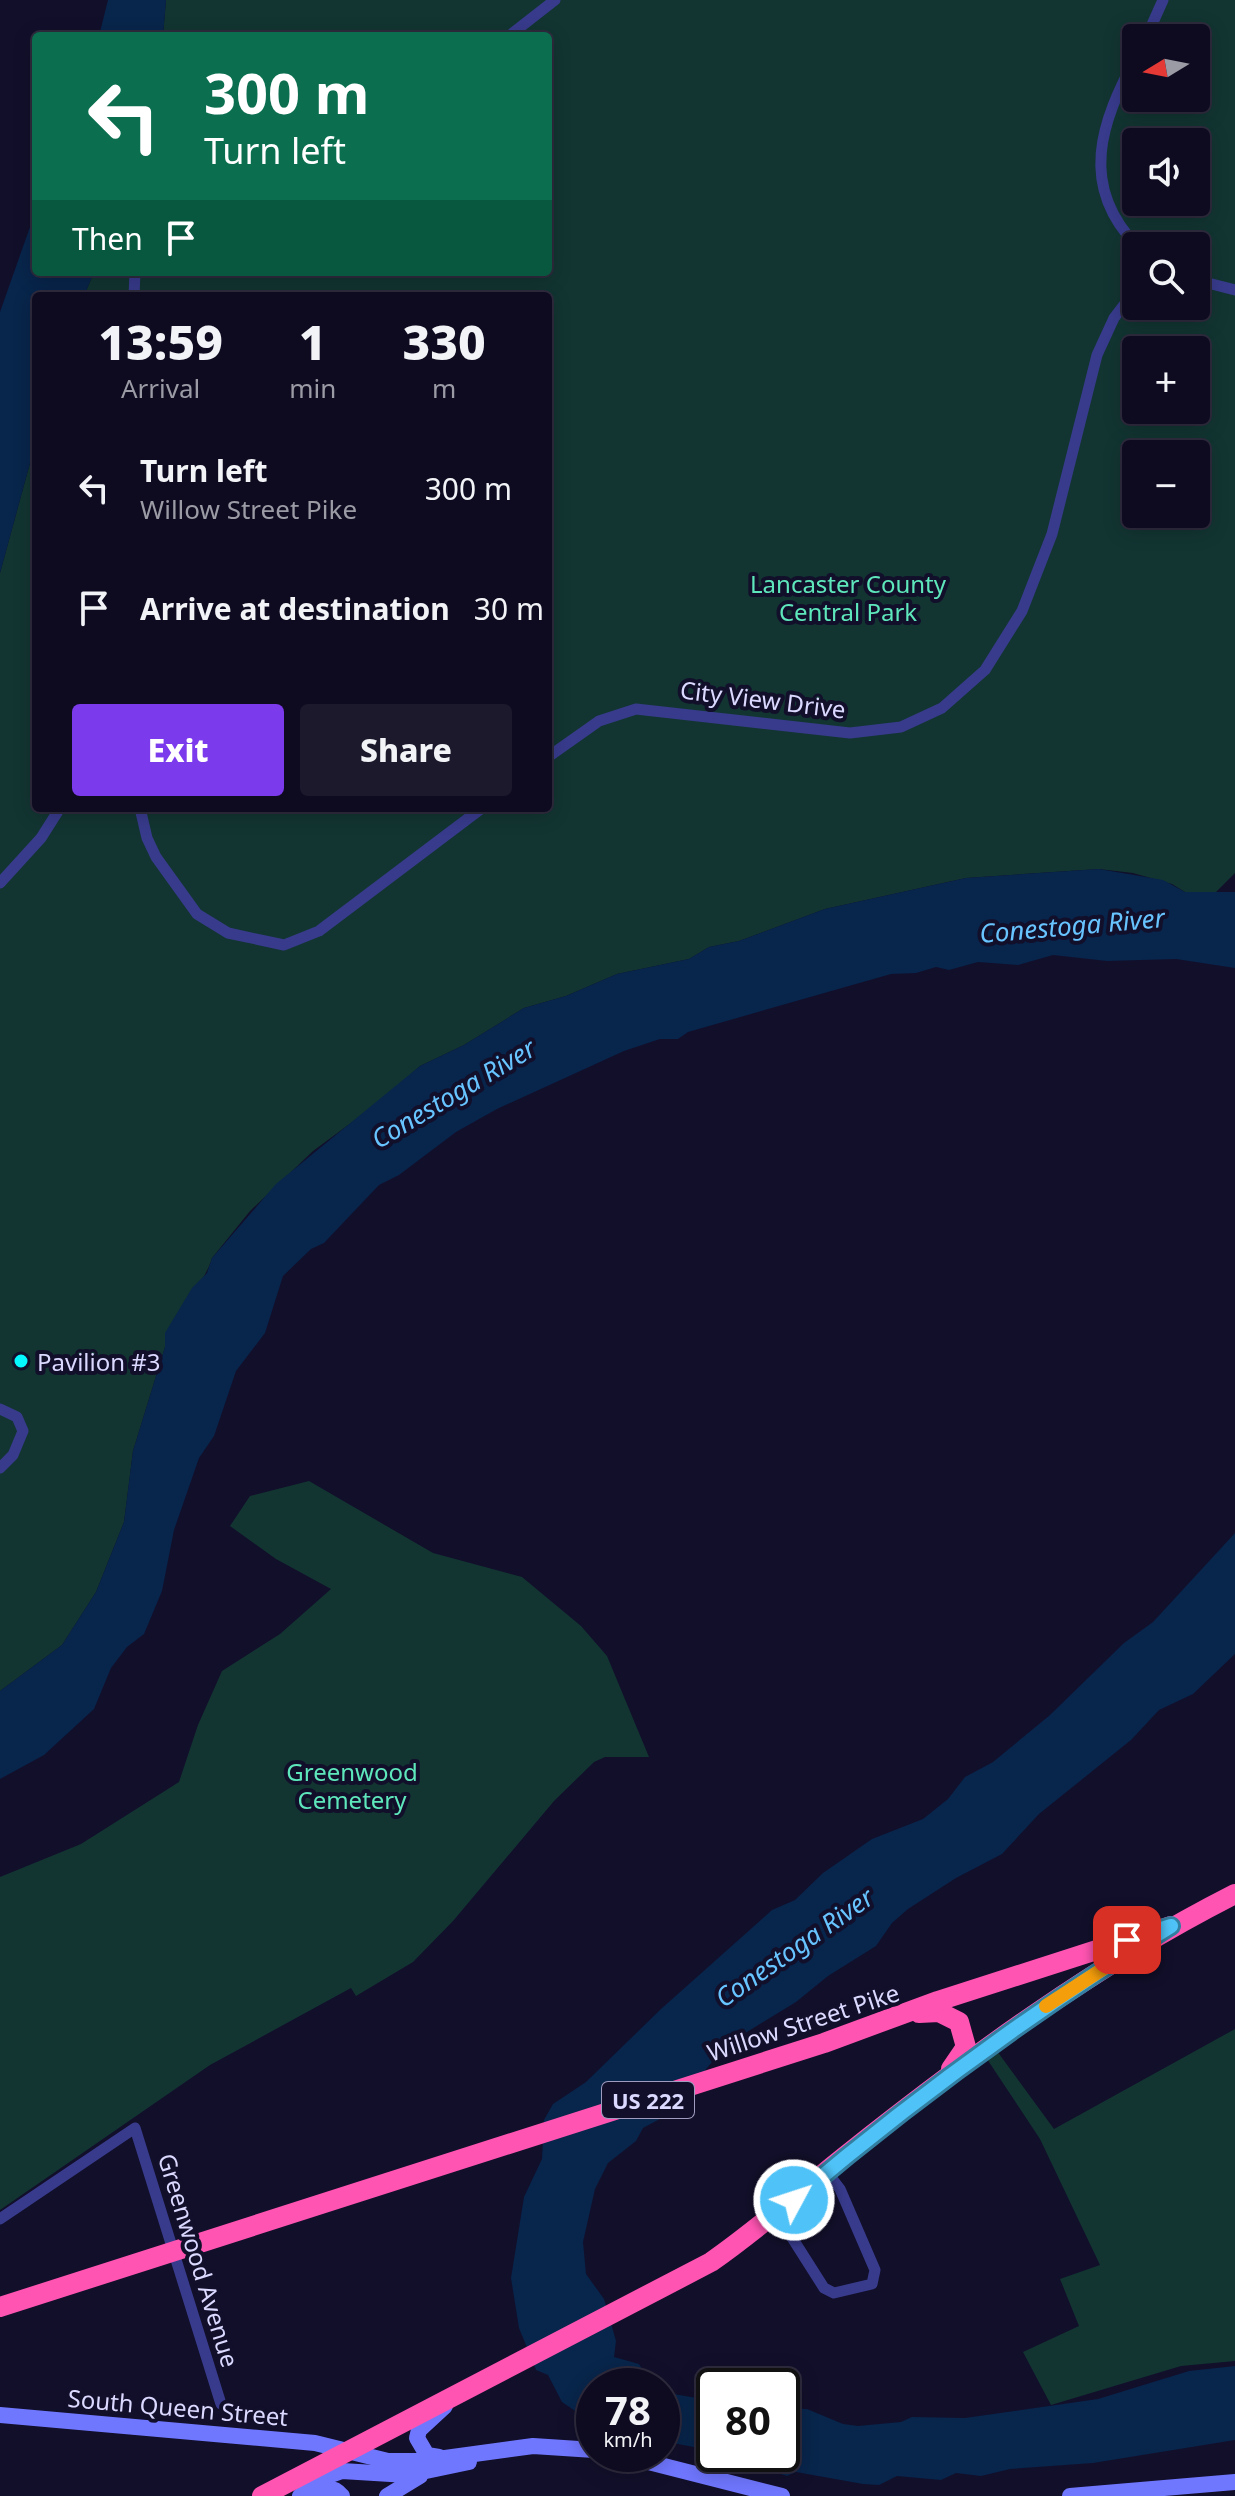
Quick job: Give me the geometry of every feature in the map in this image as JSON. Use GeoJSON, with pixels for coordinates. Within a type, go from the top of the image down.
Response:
{"type":"FeatureCollection","features":[{"type":"Feature","properties":{"kind":"highway","name":"Willow Street Pike"},"geometry":{"type":"LineString","coordinates":[[350,2461],[455,2398],[711,2262],[777,2214],[849,2153],[1048,2005],[1171,1926],[1235,1894]]}},
{"type":"Feature","properties":{"kind":"highway","name":"Willow Street Pike"},"geometry":{"type":"LineString","coordinates":[[175,2252],[824,2043],[915,2013],[938,2001],[1171,1926]]}},
{"type":"Feature","properties":{"kind":"highway"},"geometry":{"type":"LineString","coordinates":[[849,2153],[858,2141],[947,2073],[964,2052],[966,2038],[959,2022],[939,2012],[915,2013]]}},
{"type":"Feature","properties":{"kind":"highway","name":"US 222"},"geometry":{"type":"LineString","coordinates":[[0,2307],[175,2252]]}},
{"type":"Feature","properties":{"kind":"highway","name":"US 222"},"geometry":{"type":"LineString","coordinates":[[262,2496],[350,2461]]}},
{"type":"Feature","properties":{"kind":"main road"},"geometry":{"type":"LineString","coordinates":[[445,2457],[427,2455],[417,2438],[435,2413],[455,2398]]}},
{"type":"Feature","properties":{"kind":"main road","name":"South Queen Street"},"geometry":{"type":"LineString","coordinates":[[0,2415],[315,2443],[350,2461]]}},
{"type":"Feature","properties":{"kind":"main road"},"geometry":{"type":"LineString","coordinates":[[282,2496],[350,2461],[445,2457],[533,2446],[576,2449]]}},
{"type":"Feature","properties":{"kind":"main road"},"geometry":{"type":"LineString","coordinates":[[350,2461],[407,2475],[427,2473],[507,2449]]}},
{"type":"Feature","properties":{"kind":"main road"},"geometry":{"type":"LineString","coordinates":[[349,2496],[350,2461]]}},
{"type":"Feature","properties":{"kind":"main road"},"geometry":{"type":"LineString","coordinates":[[680,2470],[782,2496]]}},
{"type":"Feature","properties":{"kind":"main road"},"geometry":{"type":"LineString","coordinates":[[387,2496],[427,2473]]}},
{"type":"Feature","properties":{"kind":"main road"},"geometry":{"type":"LineString","coordinates":[[1070,2496],[1235,2482]]}},
{"type":"Feature","properties":{"kind":"main road"},"geometry":{"type":"LineString","coordinates":[[300,2496],[327,2488],[334,2489],[342,2496]]}},
{"type":"Feature","properties":{"kind":"street"},"geometry":{"type":"LineString","coordinates":[[514,32],[555,0]]}},
{"type":"Feature","properties":{"kind":"street"},"geometry":{"type":"LineString","coordinates":[[1152,24],[1163,0]]}},
{"type":"Feature","properties":{"kind":"street"},"geometry":{"type":"LineString","coordinates":[[1122,85],[1107,116],[1100,161],[1110,205],[1128,232]]}},
{"type":"Feature","properties":{"kind":"street"},"geometry":{"type":"LineString","coordinates":[[1210,284],[1235,290]]}},
{"type":"Feature","properties":{"kind":"street","name":"City View Drive"},"geometry":{"type":"LineString","coordinates":[[552,754],[599,721],[636,709],[850,733],[901,727],[942,708],[985,670],[1022,611],[1052,534],[1097,355],[1122,307]]}},
{"type":"Feature","properties":{"kind":"street"},"geometry":{"type":"LineString","coordinates":[[0,883],[41,838],[57,812]]}},
{"type":"Feature","properties":{"kind":"street"},"geometry":{"type":"LineString","coordinates":[[141,812],[147,838],[156,857],[197,914],[228,933],[284,945],[319,931],[477,812]]}},
{"type":"Feature","properties":{"kind":"street"},"geometry":{"type":"LineString","coordinates":[[0,1409],[17,1417],[23,1431],[13,1455],[0,1468]]}},
{"type":"Feature","properties":{"kind":"street","name":"Greenwood Avenue"},"geometry":{"type":"LineString","coordinates":[[0,2219],[135,2128],[221,2404]]}},
{"type":"Feature","properties":{"kind":"street"},"geometry":{"type":"LineString","coordinates":[[777,2214],[824,2288],[834,2293],[872,2284],[875,2270],[845,2200],[827,2172]]}},
{"type":"Feature","properties":{"kind":"green space","name":"Lancaster County Central Park"},"geometry":{"type":"Polygon","coordinates":[[[166,0],[1235,0],[1235,873],[1216,892],[1185,892],[1172,884],[1133,873],[1099,869],[966,878],[825,909],[739,941],[709,947],[689,959],[617,974],[566,996],[524,1008],[464,1045],[420,1066],[382,1100],[313,1151],[250,1211],[212,1258],[167,1335],[133,1451],[124,1522],[96,1592],[62,1645],[0,1691],[0,573],[32,456],[32,812],[552,812],[552,292],[86,292],[92,276],[552,276],[552,32],[163,32],[166,0]]]}},
{"type":"Feature","properties":{"kind":"green space","name":"Greenwood Cemetery"},"geometry":{"type":"Polygon","coordinates":[[[309,1481],[433,1553],[522,1577],[581,1626],[607,1656],[649,1757],[605,1757],[594,1762],[554,1801],[453,1921],[413,1962],[356,1996],[351,1988],[210,2065],[0,2210],[0,1877],[81,1844],[179,1782],[198,1725],[222,1671],[280,1634],[331,1589],[276,1559],[230,1526],[250,1496],[309,1481]]]}},
{"type":"Feature","properties":{"kind":"green space"},"geometry":{"type":"Polygon","coordinates":[[[1235,2029],[1235,2361],[1181,2366],[1051,2405],[1023,2352],[1079,2326],[1060,2279],[1100,2265],[1040,2139],[987,2059],[997,2051],[1054,2129],[1235,2029]]]}},
{"type":"Feature","properties":{"kind":"water"},"geometry":{"type":"Polygon","coordinates":[[[108,0],[166,0],[163,32],[100,32],[108,0]]]}},
{"type":"Feature","properties":{"kind":"water"},"geometry":{"type":"Polygon","coordinates":[[[32,221],[32,276],[92,276],[86,292],[32,292],[32,456],[0,573],[0,312],[32,221]]]}},
{"type":"Feature","properties":{"kind":"water","name":"Conestoga River"},"geometry":{"type":"Polygon","coordinates":[[[1099,869],[1163,880],[1185,892],[1235,892],[1235,968],[1176,959],[1107,961],[1053,955],[1018,965],[978,962],[949,970],[936,967],[916,973],[891,974],[688,1032],[678,1039],[660,1039],[624,1051],[497,1109],[456,1132],[399,1175],[379,1185],[324,1243],[311,1249],[283,1276],[265,1333],[236,1371],[214,1436],[199,1458],[174,1530],[162,1591],[144,1634],[127,1647],[111,1668],[94,1709],[44,1755],[0,1779],[0,1691],[62,1645],[96,1592],[124,1522],[133,1451],[165,1347],[165,1333],[192,1288],[207,1273],[212,1258],[276,1184],[420,1066],[464,1045],[524,1008],[566,996],[617,974],[689,959],[709,947],[739,941],[825,909],[966,878],[1099,869]]]}},
{"type":"Feature","properties":{"kind":"water","name":"Conestoga River"},"geometry":{"type":"Polygon","coordinates":[[[1235,1533],[1235,1654],[1193,1694],[1159,1710],[1131,1740],[1039,1814],[1002,1854],[956,1878],[908,1909],[892,1923],[876,1946],[828,1976],[796,2002],[729,2043],[706,2069],[686,2105],[643,2128],[636,2141],[608,2163],[595,2189],[583,2242],[586,2274],[604,2299],[616,2341],[614,2357],[639,2364],[642,2368],[576,2368],[576,2412],[562,2402],[548,2375],[536,2370],[519,2328],[511,2278],[524,2197],[542,2159],[544,2120],[553,2104],[586,2082],[661,2009],[772,1910],[795,1900],[823,1873],[872,1839],[923,1819],[948,1799],[965,1777],[993,1762],[1050,1715],[1124,1643],[1153,1622],[1235,1533]]]}},
{"type":"Feature","properties":{"kind":"water"},"geometry":{"type":"Polygon","coordinates":[[[1235,2366],[1235,2440],[1093,2463],[1010,2469],[981,2476],[956,2473],[941,2480],[897,2476],[879,2485],[796,2472],[800,2472],[800,2409],[858,2426],[901,2422],[912,2417],[965,2418],[1098,2399],[1189,2371],[1235,2366]]]}},
{"type":"Feature","properties":{"kind":"water"},"geometry":{"type":"Polygon","coordinates":[[[680,2395],[696,2398],[696,2447],[680,2444],[680,2395]]]}},
{"type":"Feature","properties":{"kind":"water"},"geometry":{"type":"Polygon","coordinates":[[[774,2472],[796,2472],[787,2476],[774,2472]]]}},
{"type":"Feature","properties":{"kind":"slow traffic"},"geometry":{"type":"LineString","coordinates":[[1046,2006],[1132,1950]]}},
{"type":"Feature","properties":{"kind":"place","name":"Pavilion #3"},"geometry":{"type":"Point","coordinates":[21,1361]}},
{"type":"Feature","properties":{"kind":"route"},"geometry":{"type":"LineString","coordinates":[[794,2200],[849,2153],[1029,2018],[1171,1926],[1127,1940]]}}]}
